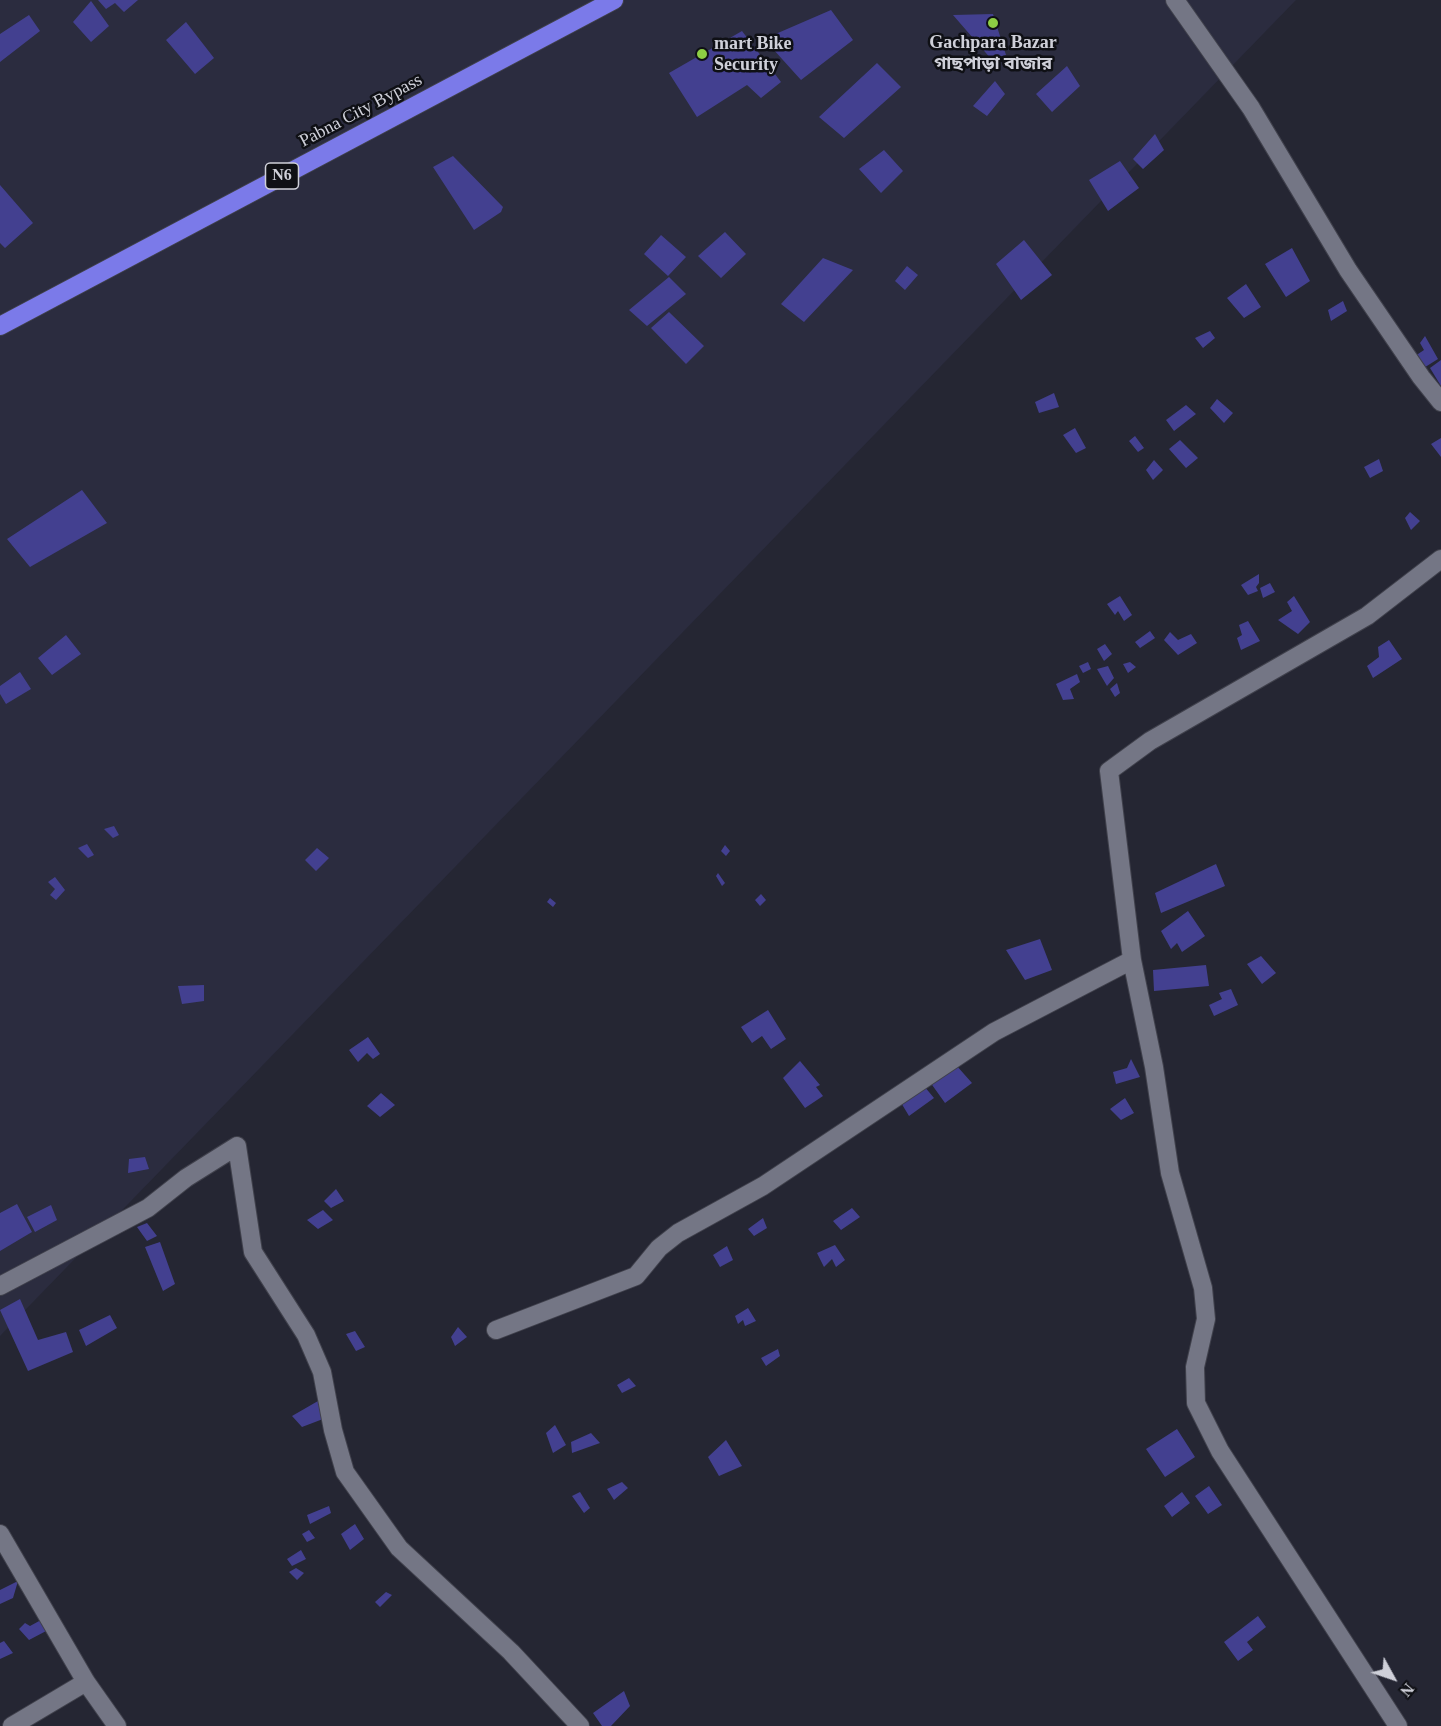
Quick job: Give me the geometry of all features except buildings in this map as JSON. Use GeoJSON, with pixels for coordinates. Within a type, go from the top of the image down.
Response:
{"type":"FeatureCollection","features":[{"type":"Feature","properties":{"kind":"highway"},"geometry":{"type":"LineString","coordinates":[[565,27],[588,0]]}},
{"type":"Feature","properties":{"kind":"highway","name":"Pabna City Bypass"},"geometry":{"type":"LineString","coordinates":[[0,326],[614,0]]}},
{"type":"Feature","properties":{"kind":"street"},"geometry":{"type":"LineString","coordinates":[[1175,0],[1251,108],[1348,270],[1421,377],[1441,402]]}},
{"type":"Feature","properties":{"kind":"street"},"geometry":{"type":"LineString","coordinates":[[1398,1726],[1220,1450],[1196,1403],[1195,1368],[1206,1320],[1203,1288],[1170,1173],[1154,1067],[1132,960],[1109,771],[1150,741],[1367,616],[1441,559]]}},
{"type":"Feature","properties":{"kind":"street"},"geometry":{"type":"LineString","coordinates":[[496,1330],[636,1276],[659,1248],[678,1233],[763,1186],[994,1032],[1132,960]]}},
{"type":"Feature","properties":{"kind":"street"},"geometry":{"type":"LineString","coordinates":[[0,1286],[148,1208],[186,1178],[237,1146],[253,1252],[306,1335],[322,1372],[333,1430],[345,1472],[399,1548],[511,1652],[580,1726]]}},
{"type":"Feature","properties":{"kind":"street"},"geometry":{"type":"LineString","coordinates":[[0,1534],[86,1682],[117,1726]]}},
{"type":"Feature","properties":{"kind":"street"},"geometry":{"type":"LineString","coordinates":[[12,1726],[86,1682]]}},
{"type":"Feature","properties":{"kind":"shaded area"},"geometry":{"type":"Polygon","coordinates":[[[0,0],[1296,0],[0,1336],[0,0]]]}},
{"type":"Feature","properties":{"kind":"place","name":"Gachpara Bazar গাছপাড়া বাজার"},"geometry":{"type":"Point","coordinates":[993,23]}},
{"type":"Feature","properties":{"kind":"place","name":"mart Bike Security"},"geometry":{"type":"Point","coordinates":[702,54]}}]}
